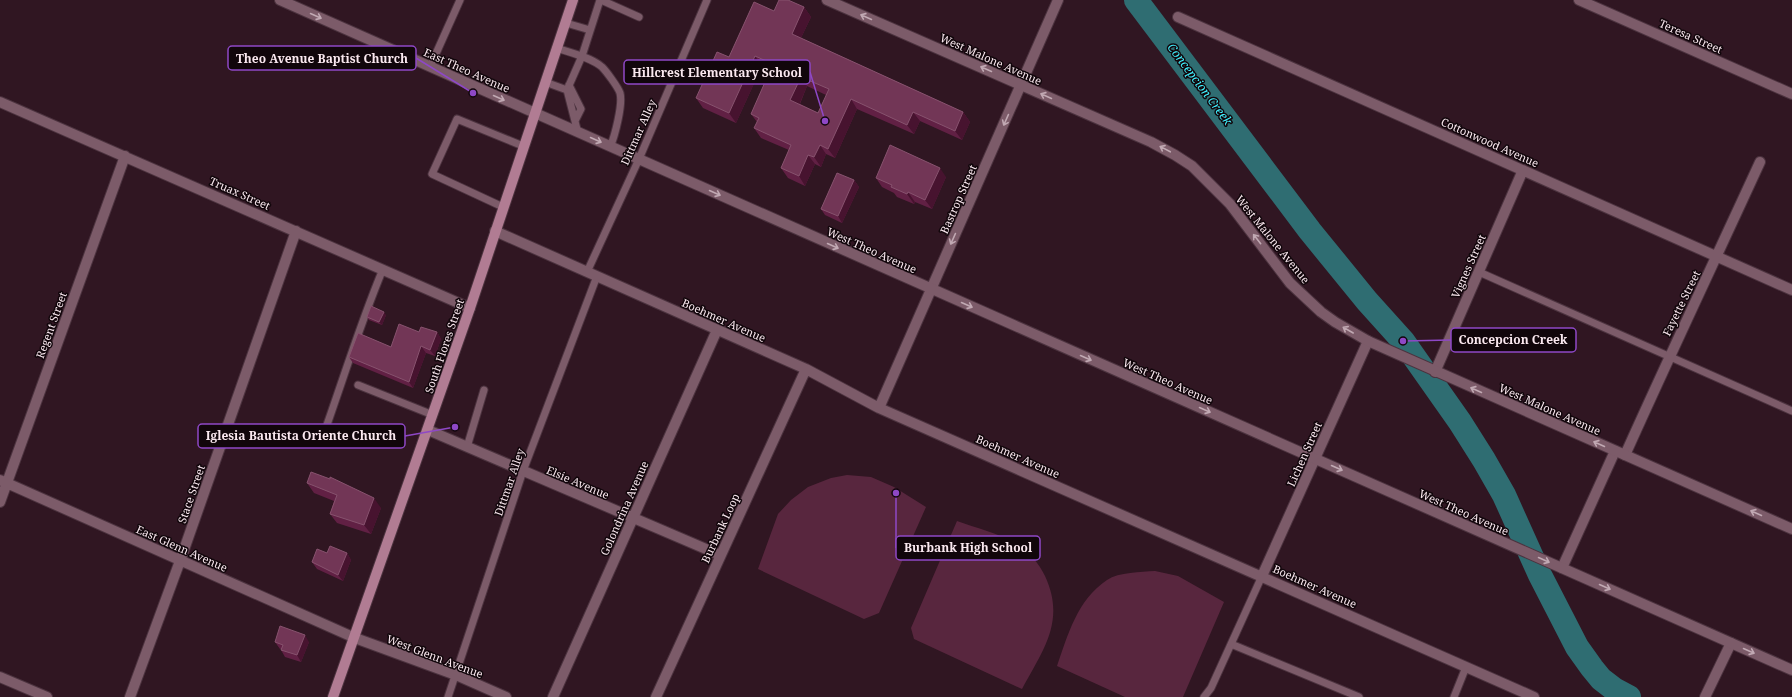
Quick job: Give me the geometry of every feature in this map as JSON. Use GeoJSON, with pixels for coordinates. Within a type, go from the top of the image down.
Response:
{"type":"FeatureCollection","features":[{"type":"Feature","properties":{"kind":"main road","name":"South Flores Street"},"geometry":{"type":"LineString","coordinates":[[333,697],[428,430],[573,0]]}},
{"type":"Feature","properties":{"kind":"street","name":"East Theo Avenue"},"geometry":{"type":"LineString","coordinates":[[280,0],[534,114]]}},
{"type":"Feature","properties":{"kind":"street","name":"West Malone Avenue"},"geometry":{"type":"LineString","coordinates":[[828,0],[1151,142],[1175,155],[1192,166],[1230,204],[1290,282],[1321,312],[1368,341],[1435,372],[1792,528]]}},
{"type":"Feature","properties":{"kind":"street","name":"Bastrop Street"},"geometry":{"type":"LineString","coordinates":[[879,408],[1058,0]]}},
{"type":"Feature","properties":{"kind":"street","name":"Teresa Street"},"geometry":{"type":"LineString","coordinates":[[1579,0],[1792,94]]}},
{"type":"Feature","properties":{"kind":"street","name":"Cottonwood Avenue"},"geometry":{"type":"LineString","coordinates":[[1178,17],[1792,290]]}},
{"type":"Feature","properties":{"kind":"street","name":"Truax Street"},"geometry":{"type":"LineString","coordinates":[[0,102],[470,308]]}},
{"type":"Feature","properties":{"kind":"street","name":"West Theo Avenue"},"geometry":{"type":"LineString","coordinates":[[534,114],[639,159],[1792,670]]}},
{"type":"Feature","properties":{"kind":"street","name":"Regent Street"},"geometry":{"type":"LineString","coordinates":[[0,502],[3,481],[125,156]]}},
{"type":"Feature","properties":{"kind":"street","name":"Fayette Street"},"geometry":{"type":"LineString","coordinates":[[1625,455],[1760,162]]}},
{"type":"Feature","properties":{"kind":"street","name":"Vignes Street"},"geometry":{"type":"LineString","coordinates":[[1435,372],[1524,170]]}},
{"type":"Feature","properties":{"kind":"street","name":"Stace Street"},"geometry":{"type":"LineString","coordinates":[[130,697],[180,561],[296,231]]}},
{"type":"Feature","properties":{"kind":"street","name":"Boehmer Avenue"},"geometry":{"type":"LineString","coordinates":[[495,231],[806,369],[879,408],[1534,697]]}},
{"type":"Feature","properties":{"kind":"street","name":"Golondrina Avenue"},"geometry":{"type":"LineString","coordinates":[[553,697],[717,330]]}},
{"type":"Feature","properties":{"kind":"street","name":"Lichen Street"},"geometry":{"type":"LineString","coordinates":[[1262,576],[1368,341]]}},
{"type":"Feature","properties":{"kind":"street","name":"Burbank Loop"},"geometry":{"type":"LineString","coordinates":[[656,697],[806,369]]}},
{"type":"Feature","properties":{"kind":"street","name":"Elsie Avenue"},"geometry":{"type":"LineString","coordinates":[[428,430],[720,555]]}},
{"type":"Feature","properties":{"kind":"street"},"geometry":{"type":"LineString","coordinates":[[1565,569],[1615,451]]}},
{"type":"Feature","properties":{"kind":"street","name":"East Glenn Avenue"},"geometry":{"type":"LineString","coordinates":[[3,481],[355,638]]}},
{"type":"Feature","properties":{"kind":"street","name":"West Glenn Avenue"},"geometry":{"type":"LineString","coordinates":[[355,638],[456,675],[506,697]]}},
{"type":"Feature","properties":{"kind":"street"},"geometry":{"type":"LineString","coordinates":[[1705,697],[1731,643]]}},
{"type":"Feature","properties":{"kind":"street"},"geometry":{"type":"LineString","coordinates":[[0,676],[47,697]]}},
{"type":"Feature","properties":{"kind":"lane"},"geometry":{"type":"LineString","coordinates":[[430,67],[460,0]]}},
{"type":"Feature","properties":{"kind":"lane"},"geometry":{"type":"LineString","coordinates":[[568,88],[582,56],[600,0],[639,17]]}},
{"type":"Feature","properties":{"kind":"lane","name":"Dittmar Alley"},"geometry":{"type":"LineString","coordinates":[[587,272],[639,159],[707,0]]}},
{"type":"Feature","properties":{"kind":"lane"},"geometry":{"type":"LineString","coordinates":[[566,23],[590,30]]}},
{"type":"Feature","properties":{"kind":"lane"},"geometry":{"type":"LineString","coordinates":[[556,48],[582,56],[602,66],[620,92],[616,134],[610,147]]}},
{"type":"Feature","properties":{"kind":"lane"},"geometry":{"type":"LineString","coordinates":[[545,82],[568,88],[581,109],[575,121],[578,133]]}},
{"type":"Feature","properties":{"kind":"lane"},"geometry":{"type":"LineString","coordinates":[[503,206],[432,174],[457,119],[523,146]]}},
{"type":"Feature","properties":{"kind":"lane"},"geometry":{"type":"LineString","coordinates":[[323,436],[341,389],[349,359],[368,306],[383,269]]}},
{"type":"Feature","properties":{"kind":"lane"},"geometry":{"type":"LineString","coordinates":[[1479,272],[1792,411]]}},
{"type":"Feature","properties":{"kind":"lane","name":"Dittmar Alley"},"geometry":{"type":"LineString","coordinates":[[448,697],[523,471],[598,276]]}},
{"type":"Feature","properties":{"kind":"lane"},"geometry":{"type":"LineString","coordinates":[[358,385],[433,415]]}},
{"type":"Feature","properties":{"kind":"lane"},"geometry":{"type":"LineString","coordinates":[[467,447],[484,390]]}},
{"type":"Feature","properties":{"kind":"lane"},"geometry":{"type":"LineString","coordinates":[[1204,697],[1211,688],[1262,576]]}},
{"type":"Feature","properties":{"kind":"lane"},"geometry":{"type":"LineString","coordinates":[[1231,644],[1359,697]]}},
{"type":"Feature","properties":{"kind":"lane"},"geometry":{"type":"LineString","coordinates":[[1454,697],[1466,667]]}},
{"type":"Feature","properties":{"kind":"shaded area"},"geometry":{"type":"Polygon","coordinates":[[[847,475],[871,477],[894,487],[926,507],[879,613],[864,619],[758,569],[778,514],[791,500],[808,487],[831,478],[847,475]]]}},
{"type":"Feature","properties":{"kind":"shaded area"},"geometry":{"type":"Polygon","coordinates":[[[957,521],[1001,536],[1019,545],[1032,557],[1045,576],[1051,592],[1053,607],[1052,621],[1044,648],[1022,689],[914,639],[911,628],[957,521]]]}},
{"type":"Feature","properties":{"kind":"shaded area"},"geometry":{"type":"Polygon","coordinates":[[[1155,571],[1178,576],[1224,602],[1183,697],[1125,697],[1057,666],[1075,619],[1088,598],[1097,588],[1107,580],[1118,575],[1155,571]]]}},
{"type":"Feature","properties":{"kind":"building"},"geometry":{"type":"Polygon","coordinates":[[[779,0],[788,0],[804,7],[792,34],[963,112],[955,131],[913,112],[907,125],[851,99],[828,149],[820,145],[814,157],[808,155],[799,176],[781,168],[791,145],[754,128],[759,118],[751,114],[773,64],[755,56],[729,113],[696,98],[717,52],[729,57],[754,2],[774,11],[779,0]],[[801,77],[790,100],[818,113],[829,89],[801,77]]]}},
{"type":"Feature","properties":{"kind":"building"},"geometry":{"type":"Polygon","coordinates":[[[890,145],[940,168],[925,200],[908,192],[907,194],[891,187],[892,185],[876,178],[890,145]]]}},
{"type":"Feature","properties":{"kind":"building"},"geometry":{"type":"Polygon","coordinates":[[[837,173],[854,180],[838,216],[821,209],[837,173]]]}},
{"type":"Feature","properties":{"kind":"building"},"geometry":{"type":"Polygon","coordinates":[[[371,306],[384,312],[379,322],[367,317],[371,306]]]}},
{"type":"Feature","properties":{"kind":"building"},"geometry":{"type":"Polygon","coordinates":[[[399,324],[419,332],[421,327],[437,332],[430,350],[421,346],[409,382],[349,357],[358,333],[391,347],[399,324]]]}},
{"type":"Feature","properties":{"kind":"building"},"geometry":{"type":"Polygon","coordinates":[[[311,472],[330,479],[330,477],[374,498],[364,525],[330,514],[337,495],[307,483],[311,472]]]}},
{"type":"Feature","properties":{"kind":"building"},"geometry":{"type":"Polygon","coordinates":[[[330,546],[347,553],[338,575],[312,562],[317,549],[327,553],[330,546]]]}},
{"type":"Feature","properties":{"kind":"building"},"geometry":{"type":"Polygon","coordinates":[[[280,626],[305,635],[297,655],[281,650],[283,645],[275,642],[280,626]]]}},
{"type":"Feature","properties":{"kind":"waterway","name":"Concepcion Creek"},"geometry":{"type":"LineString","coordinates":[[1136,0],[1310,231],[1367,301],[1403,341],[1460,422],[1504,495],[1540,575],[1577,647],[1601,679],[1614,689],[1629,697]]}},
{"type":"Feature","properties":{"kind":"place","name":"Theo Avenue Baptist Church"},"geometry":{"type":"Point","coordinates":[473,93]}},
{"type":"Feature","properties":{"kind":"place","name":"Hillcrest Elementary School"},"geometry":{"type":"Point","coordinates":[825,121]}},
{"type":"Feature","properties":{"kind":"place","name":"Concepcion Creek"},"geometry":{"type":"Point","coordinates":[1403,341]}},
{"type":"Feature","properties":{"kind":"place","name":"Iglesia Bautista Oriente Church"},"geometry":{"type":"Point","coordinates":[455,427]}},
{"type":"Feature","properties":{"kind":"place","name":"Burbank High School"},"geometry":{"type":"Point","coordinates":[896,493]}}]}
